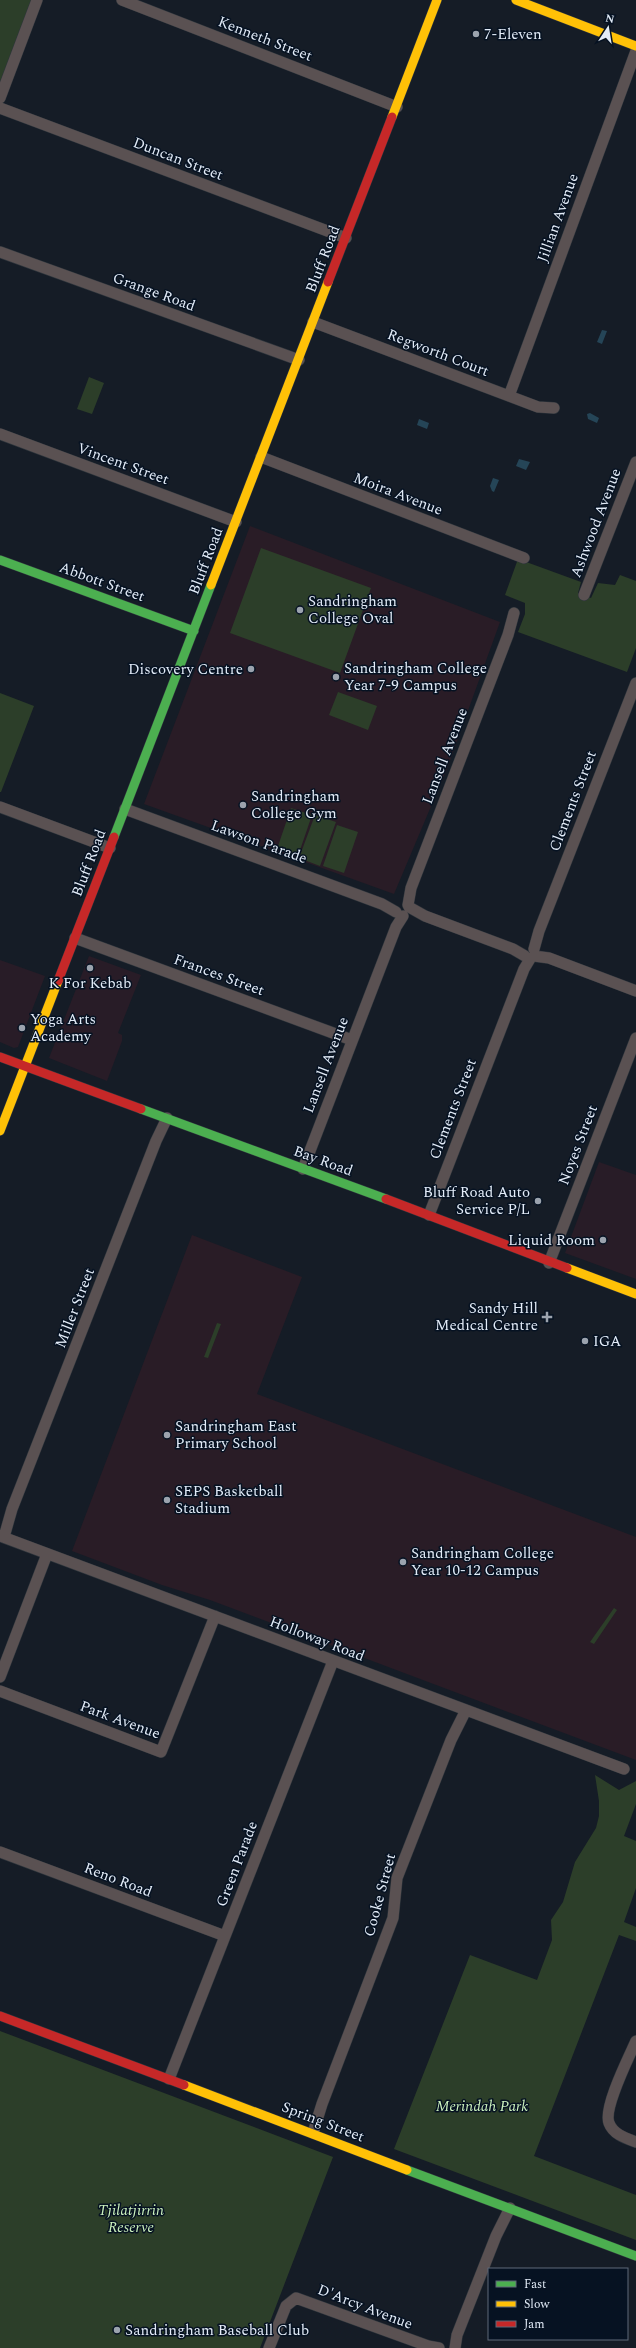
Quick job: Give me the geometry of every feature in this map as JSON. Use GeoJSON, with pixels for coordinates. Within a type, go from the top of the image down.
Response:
{"type":"FeatureCollection","features":[{"type":"Feature","properties":{"kind":"main road","name":"Bluff Road"},"geometry":{"type":"LineString","coordinates":[[0,1131],[438,0]]}},
{"type":"Feature","properties":{"kind":"main road"},"geometry":{"type":"LineString","coordinates":[[516,0],[636,46]]}},
{"type":"Feature","properties":{"kind":"main road","name":"Abbott Street"},"geometry":{"type":"LineString","coordinates":[[0,560],[194,631]]}},
{"type":"Feature","properties":{"kind":"main road","name":"Bay Road"},"geometry":{"type":"LineString","coordinates":[[0,1057],[303,1168],[429,1215],[549,1263],[636,1294]]}},
{"type":"Feature","properties":{"kind":"main road","name":"Spring Street"},"geometry":{"type":"LineString","coordinates":[[0,2016],[636,2256]]}},
{"type":"Feature","properties":{"kind":"street"},"geometry":{"type":"LineString","coordinates":[[0,98],[37,0]]}},
{"type":"Feature","properties":{"kind":"street","name":"Kenneth Street"},"geometry":{"type":"LineString","coordinates":[[122,0],[397,107]]}},
{"type":"Feature","properties":{"kind":"street","name":"Jillian Avenue"},"geometry":{"type":"LineString","coordinates":[[509,396],[636,51]]}},
{"type":"Feature","properties":{"kind":"street","name":"Duncan Street"},"geometry":{"type":"LineString","coordinates":[[0,108],[346,238]]}},
{"type":"Feature","properties":{"kind":"street","name":"Grange Road"},"geometry":{"type":"LineString","coordinates":[[0,252],[299,360]]}},
{"type":"Feature","properties":{"kind":"street","name":"Regworth Court"},"geometry":{"type":"LineString","coordinates":[[313,322],[538,407],[554,408]]}},
{"type":"Feature","properties":{"kind":"street","name":"Vincent Street"},"geometry":{"type":"LineString","coordinates":[[0,434],[236,522]]}},
{"type":"Feature","properties":{"kind":"street","name":"Moira Avenue"},"geometry":{"type":"LineString","coordinates":[[261,457],[524,558]]}},
{"type":"Feature","properties":{"kind":"street","name":"Ashwood Avenue"},"geometry":{"type":"LineString","coordinates":[[584,595],[636,462]]}},
{"type":"Feature","properties":{"kind":"street","name":"Lansell Avenue"},"geometry":{"type":"LineString","coordinates":[[303,1168],[508,635],[514,612]]}},
{"type":"Feature","properties":{"kind":"street","name":"Clements Street"},"geometry":{"type":"LineString","coordinates":[[429,1215],[635,682]]}},
{"type":"Feature","properties":{"kind":"street"},"geometry":{"type":"LineString","coordinates":[[0,807],[110,848]]}},
{"type":"Feature","properties":{"kind":"street","name":"Lawson Parade"},"geometry":{"type":"LineString","coordinates":[[125,809],[382,904],[425,916],[513,949],[549,958],[636,991]]}},
{"type":"Feature","properties":{"kind":"street","name":"Frances Street"},"geometry":{"type":"LineString","coordinates":[[75,938],[352,1040]]}},
{"type":"Feature","properties":{"kind":"street","name":"Noyes Street"},"geometry":{"type":"LineString","coordinates":[[549,1263],[636,1038]]}},
{"type":"Feature","properties":{"kind":"street","name":"Miller Street"},"geometry":{"type":"LineString","coordinates":[[1,1535],[156,1141],[160,1136],[167,1118]]}},
{"type":"Feature","properties":{"kind":"street","name":"Holloway Road"},"geometry":{"type":"LineString","coordinates":[[1,1535],[46,1554],[624,1770]]}},
{"type":"Feature","properties":{"kind":"street"},"geometry":{"type":"LineString","coordinates":[[0,1677],[46,1554]]}},
{"type":"Feature","properties":{"kind":"street","name":"Park Avenue"},"geometry":{"type":"LineString","coordinates":[[0,1691],[161,1752],[215,1616]]}},
{"type":"Feature","properties":{"kind":"street","name":"Green Parade"},"geometry":{"type":"LineString","coordinates":[[169,2079],[333,1661]]}},
{"type":"Feature","properties":{"kind":"street","name":"Cooke Street"},"geometry":{"type":"LineString","coordinates":[[310,2132],[393,1918],[397,1878],[462,1709]]}},
{"type":"Feature","properties":{"kind":"street","name":"Reno Road"},"geometry":{"type":"LineString","coordinates":[[0,1852],[225,1936]]}},
{"type":"Feature","properties":{"kind":"street"},"geometry":{"type":"LineString","coordinates":[[636,2041],[607,2113],[612,2128],[623,2136],[636,2142]]}},
{"type":"Feature","properties":{"kind":"street"},"geometry":{"type":"LineString","coordinates":[[455,2348],[457,2335],[507,2207]]}},
{"type":"Feature","properties":{"kind":"street","name":"D'Arcy Avenue"},"geometry":{"type":"LineString","coordinates":[[270,2348],[286,2306],[292,2299],[307,2301],[433,2347]]}},
{"type":"Feature","properties":{"kind":"street"},"geometry":{"type":"LineString","coordinates":[[448,2348],[457,2335]]}},
{"type":"Feature","properties":{"kind":"shaded area","name":"Sandringham College Year 7-9 Campus"},"geometry":{"type":"Polygon","coordinates":[[[250,526],[500,622],[448,766],[394,894],[144,804],[250,526]]]}},
{"type":"Feature","properties":{"kind":"shaded area"},"geometry":{"type":"Polygon","coordinates":[[[89,956],[141,975],[118,1033],[122,1035],[122,1041],[107,1081],[49,1058],[89,956]]]}},
{"type":"Feature","properties":{"kind":"shaded area"},"geometry":{"type":"Polygon","coordinates":[[[0,960],[45,976],[18,1047],[14,1048],[0,1042],[0,960]]]}},
{"type":"Feature","properties":{"kind":"shaded area"},"geometry":{"type":"Polygon","coordinates":[[[599,1162],[636,1175],[636,1279],[565,1253],[599,1162]]]}},
{"type":"Feature","properties":{"kind":"shaded area","name":"Sandringham College Year 10-12 Campus"},"geometry":{"type":"Polygon","coordinates":[[[192,1235],[302,1277],[257,1394],[636,1537],[636,1760],[210,1600],[162,1585],[72,1551],[192,1235]]]}},
{"type":"Feature","properties":{"kind":"green space"},"geometry":{"type":"Polygon","coordinates":[[[0,0],[32,0],[0,83],[0,0]]]}},
{"type":"Feature","properties":{"kind":"green space"},"geometry":{"type":"Polygon","coordinates":[[[89,377],[104,383],[92,414],[77,409],[89,377]]]}},
{"type":"Feature","properties":{"kind":"green space","name":"Sandringham College Oval"},"geometry":{"type":"Polygon","coordinates":[[[261,548],[371,588],[340,673],[230,633],[261,548]]]}},
{"type":"Feature","properties":{"kind":"green space"},"geometry":{"type":"Polygon","coordinates":[[[518,559],[581,582],[578,593],[591,598],[598,583],[615,585],[620,575],[636,581],[636,648],[627,672],[518,632],[525,614],[525,603],[505,595],[518,559]]]}},
{"type":"Feature","properties":{"kind":"green space"},"geometry":{"type":"Polygon","coordinates":[[[338,692],[377,706],[368,730],[329,715],[338,692]]]}},
{"type":"Feature","properties":{"kind":"green space"},"geometry":{"type":"Polygon","coordinates":[[[0,693],[34,706],[1,792],[0,792],[0,693]]]}},
{"type":"Feature","properties":{"kind":"green space"},"geometry":{"type":"Polygon","coordinates":[[[291,808],[312,815],[298,856],[277,849],[291,808]]]}},
{"type":"Feature","properties":{"kind":"green space"},"geometry":{"type":"Polygon","coordinates":[[[315,815],[336,822],[320,866],[299,858],[315,815]]]}},
{"type":"Feature","properties":{"kind":"green space"},"geometry":{"type":"Polygon","coordinates":[[[337,825],[358,832],[344,873],[323,866],[337,825]]]}},
{"type":"Feature","properties":{"kind":"green space"},"geometry":{"type":"Polygon","coordinates":[[[217,1323],[221,1324],[208,1358],[204,1357],[217,1323]]]}},
{"type":"Feature","properties":{"kind":"green space"},"geometry":{"type":"Polygon","coordinates":[[[614,1608],[617,1610],[594,1644],[590,1642],[614,1608]]]}},
{"type":"Feature","properties":{"kind":"green space","name":"Merindah Park"},"geometry":{"type":"Polygon","coordinates":[[[595,1775],[619,1790],[636,1781],[636,1804],[624,1836],[636,1841],[636,1888],[624,1922],[636,1927],[636,1941],[619,1935],[534,2156],[636,2195],[636,2240],[394,2149],[470,1955],[537,1980],[552,1940],[551,1920],[563,1902],[575,1862],[596,1828],[599,1816],[599,1801],[595,1775]]]}},
{"type":"Feature","properties":{"kind":"green space","name":"Tjilatjirrin Reserve"},"geometry":{"type":"Polygon","coordinates":[[[0,2031],[333,2157],[260,2348],[0,2348],[0,2031]]]}},
{"type":"Feature","properties":{"kind":"water"},"geometry":{"type":"Polygon","coordinates":[[[602,330],[607,331],[602,344],[597,342],[602,330]]]}},
{"type":"Feature","properties":{"kind":"water"},"geometry":{"type":"Polygon","coordinates":[[[590,413],[599,418],[597,423],[588,419],[587,414],[590,413]]]}},
{"type":"Feature","properties":{"kind":"water"},"geometry":{"type":"Polygon","coordinates":[[[419,419],[429,423],[427,429],[417,425],[419,419]]]}},
{"type":"Feature","properties":{"kind":"water"},"geometry":{"type":"Polygon","coordinates":[[[519,459],[530,462],[526,470],[516,466],[519,459]]]}},
{"type":"Feature","properties":{"kind":"water"},"geometry":{"type":"Polygon","coordinates":[[[493,478],[499,480],[494,492],[490,486],[493,478]]]}},
{"type":"Feature","properties":{"kind":"traffic: fast"},"geometry":{"type":"LineString","coordinates":[[0,560],[194,631]]}},
{"type":"Feature","properties":{"kind":"traffic: fast"},"geometry":{"type":"LineString","coordinates":[[114,837],[211,585]]}},
{"type":"Feature","properties":{"kind":"traffic: fast"},"geometry":{"type":"LineString","coordinates":[[141,1109],[386,1199]]}},
{"type":"Feature","properties":{"kind":"traffic: fast"},"geometry":{"type":"LineString","coordinates":[[407,2170],[636,2256]]}},
{"type":"Feature","properties":{"kind":"traffic: slow"},"geometry":{"type":"LineString","coordinates":[[392,117],[437,0]]}},
{"type":"Feature","properties":{"kind":"traffic: slow"},"geometry":{"type":"LineString","coordinates":[[516,0],[636,46]]}},
{"type":"Feature","properties":{"kind":"traffic: slow"},"geometry":{"type":"LineString","coordinates":[[211,585],[328,282]]}},
{"type":"Feature","properties":{"kind":"traffic: slow"},"geometry":{"type":"LineString","coordinates":[[0,1131],[58,981]]}},
{"type":"Feature","properties":{"kind":"traffic: slow"},"geometry":{"type":"LineString","coordinates":[[567,1268],[636,1294]]}},
{"type":"Feature","properties":{"kind":"traffic: slow"},"geometry":{"type":"LineString","coordinates":[[184,2085],[407,2170]]}},
{"type":"Feature","properties":{"kind":"traffic: jam"},"geometry":{"type":"LineString","coordinates":[[328,282],[392,117]]}},
{"type":"Feature","properties":{"kind":"traffic: jam"},"geometry":{"type":"LineString","coordinates":[[58,981],[114,837]]}},
{"type":"Feature","properties":{"kind":"traffic: jam"},"geometry":{"type":"LineString","coordinates":[[0,1057],[141,1109]]}},
{"type":"Feature","properties":{"kind":"traffic: jam"},"geometry":{"type":"LineString","coordinates":[[386,1199],[567,1268]]}},
{"type":"Feature","properties":{"kind":"traffic: jam"},"geometry":{"type":"LineString","coordinates":[[0,2016],[184,2085]]}},
{"type":"Feature","properties":{"kind":"place","name":"7-Eleven"},"geometry":{"type":"Point","coordinates":[476,34]}},
{"type":"Feature","properties":{"kind":"place","name":"Sandringham College Oval"},"geometry":{"type":"Point","coordinates":[300,610]}},
{"type":"Feature","properties":{"kind":"place","name":"Discovery Centre"},"geometry":{"type":"Point","coordinates":[251,669]}},
{"type":"Feature","properties":{"kind":"place","name":"Sandringham College Year 7-9 Campus"},"geometry":{"type":"Point","coordinates":[336,677]}},
{"type":"Feature","properties":{"kind":"place","name":"Sandringham College Gym"},"geometry":{"type":"Point","coordinates":[243,805]}},
{"type":"Feature","properties":{"kind":"place","name":"K For Kebab"},"geometry":{"type":"Point","coordinates":[90,968]}},
{"type":"Feature","properties":{"kind":"place","name":"Yoga Arts Academy"},"geometry":{"type":"Point","coordinates":[22,1028]}},
{"type":"Feature","properties":{"kind":"place","name":"Bluff Road Auto Service P/L"},"geometry":{"type":"Point","coordinates":[538,1201]}},
{"type":"Feature","properties":{"kind":"place","name":"Liquid Room"},"geometry":{"type":"Point","coordinates":[603,1240]}},
{"type":"Feature","properties":{"kind":"place","name":"Sandy Hill Medical Centre"},"geometry":{"type":"Point","coordinates":[547,1317]}},
{"type":"Feature","properties":{"kind":"place","name":"IGA"},"geometry":{"type":"Point","coordinates":[585,1341]}},
{"type":"Feature","properties":{"kind":"place","name":"Sandringham East Primary School"},"geometry":{"type":"Point","coordinates":[167,1435]}},
{"type":"Feature","properties":{"kind":"place","name":"SEPS Basketball Stadium"},"geometry":{"type":"Point","coordinates":[167,1500]}},
{"type":"Feature","properties":{"kind":"place","name":"Sandringham College Year 10-12 Campus"},"geometry":{"type":"Point","coordinates":[403,1562]}},
{"type":"Feature","properties":{"kind":"place","name":"Sandringham Baseball Club"},"geometry":{"type":"Point","coordinates":[117,2330]}}]}
